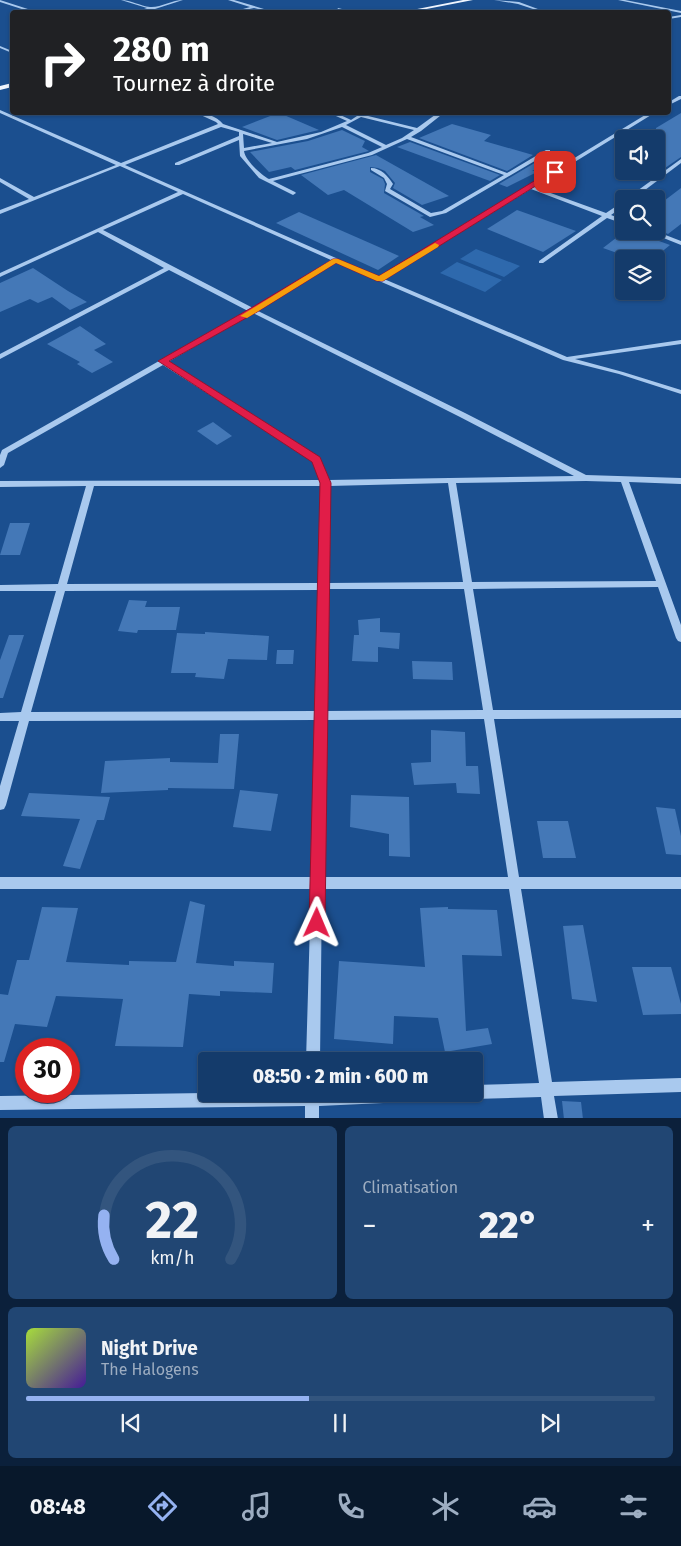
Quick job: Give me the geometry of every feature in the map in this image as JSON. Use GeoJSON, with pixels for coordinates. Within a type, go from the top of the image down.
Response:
{"type":"FeatureCollection","features":[{"type":"Feature","properties":{"kind":"main road"},"geometry":{"type":"LineString","coordinates":[[418,10],[471,0]]}},
{"type":"Feature","properties":{"kind":"street"},"geometry":{"type":"LineString","coordinates":[[123,0],[156,10]]}},
{"type":"Feature","properties":{"kind":"street"},"geometry":{"type":"LineString","coordinates":[[148,10],[181,0]]}},
{"type":"Feature","properties":{"kind":"street"},"geometry":{"type":"LineString","coordinates":[[230,0],[265,10]]}},
{"type":"Feature","properties":{"kind":"street"},"geometry":{"type":"LineString","coordinates":[[496,0],[519,3],[538,10]]}},
{"type":"Feature","properties":{"kind":"street"},"geometry":{"type":"LineString","coordinates":[[620,0],[664,10]]}},
{"type":"Feature","properties":{"kind":"street"},"geometry":{"type":"LineString","coordinates":[[0,1],[27,10]]}},
{"type":"Feature","properties":{"kind":"street"},"geometry":{"type":"LineString","coordinates":[[244,10],[254,7]]}},
{"type":"Feature","properties":{"kind":"street"},"geometry":{"type":"LineString","coordinates":[[338,9],[342,10]]}},
{"type":"Feature","properties":{"kind":"street"},"geometry":{"type":"LineString","coordinates":[[675,95],[681,96]]}},
{"type":"Feature","properties":{"kind":"street"},"geometry":{"type":"LineString","coordinates":[[0,111],[335,260],[565,359],[621,373],[681,392]]}},
{"type":"Feature","properties":{"kind":"street"},"geometry":{"type":"LineString","coordinates":[[203,115],[218,121],[221,125],[277,144]]}},
{"type":"Feature","properties":{"kind":"street"},"geometry":{"type":"LineString","coordinates":[[335,115],[350,121]]}},
{"type":"Feature","properties":{"kind":"street"},"geometry":{"type":"LineString","coordinates":[[268,181],[343,162],[386,147],[419,130],[439,115]]}},
{"type":"Feature","properties":{"kind":"street"},"geometry":{"type":"LineString","coordinates":[[380,279],[649,115]]}},
{"type":"Feature","properties":{"kind":"street"},"geometry":{"type":"LineString","coordinates":[[242,150],[302,139],[361,116],[419,130]]}},
{"type":"Feature","properties":{"kind":"street"},"geometry":{"type":"LineString","coordinates":[[0,212],[221,125]]}},
{"type":"Feature","properties":{"kind":"street"},"geometry":{"type":"LineString","coordinates":[[342,125],[386,147]]}},
{"type":"Feature","properties":{"kind":"street"},"geometry":{"type":"LineString","coordinates":[[241,131],[242,156],[261,177],[293,193]]}},
{"type":"Feature","properties":{"kind":"street"},"geometry":{"type":"LineString","coordinates":[[178,164],[242,137]]}},
{"type":"Feature","properties":{"kind":"street"},"geometry":{"type":"LineString","coordinates":[[407,137],[509,175]]}},
{"type":"Feature","properties":{"kind":"street"},"geometry":{"type":"LineString","coordinates":[[373,169],[388,180],[390,184],[386,190],[430,215],[444,212],[548,152]]}},
{"type":"Feature","properties":{"kind":"street"},"geometry":{"type":"LineString","coordinates":[[641,190],[681,161]]}},
{"type":"Feature","properties":{"kind":"street"},"geometry":{"type":"LineString","coordinates":[[0,180],[34,199]]}},
{"type":"Feature","properties":{"kind":"street"},"geometry":{"type":"LineString","coordinates":[[529,187],[615,219]]}},
{"type":"Feature","properties":{"kind":"street"},"geometry":{"type":"LineString","coordinates":[[0,275],[183,192]]}},
{"type":"Feature","properties":{"kind":"street"},"geometry":{"type":"LineString","coordinates":[[541,262],[615,209]]}},
{"type":"Feature","properties":{"kind":"street"},"geometry":{"type":"LineString","coordinates":[[100,231],[168,268],[490,428],[586,478]]}},
{"type":"Feature","properties":{"kind":"street"},"geometry":{"type":"LineString","coordinates":[[665,237],[681,243]]}},
{"type":"Feature","properties":{"kind":"street"},"geometry":{"type":"LineString","coordinates":[[0,465],[5,452],[254,310],[335,260]]}},
{"type":"Feature","properties":{"kind":"street"},"geometry":{"type":"LineString","coordinates":[[0,357],[168,268]]}},
{"type":"Feature","properties":{"kind":"street"},"geometry":{"type":"LineString","coordinates":[[565,359],[681,342]]}},
{"type":"Feature","properties":{"kind":"street"},"geometry":{"type":"LineString","coordinates":[[162,361],[316,460],[325,483],[313,1052]]}},
{"type":"Feature","properties":{"kind":"street"},"geometry":{"type":"LineString","coordinates":[[0,484],[325,483],[586,478],[681,481]]}},
{"type":"Feature","properties":{"kind":"street"},"geometry":{"type":"LineString","coordinates":[[624,479],[681,638]]}},
{"type":"Feature","properties":{"kind":"street"},"geometry":{"type":"LineString","coordinates":[[452,481],[548,1088],[551,1118]]}},
{"type":"Feature","properties":{"kind":"street"},"geometry":{"type":"LineString","coordinates":[[0,805],[91,484]]}},
{"type":"Feature","properties":{"kind":"street"},"geometry":{"type":"LineString","coordinates":[[0,588],[662,584]]}},
{"type":"Feature","properties":{"kind":"street"},"geometry":{"type":"LineString","coordinates":[[0,717],[681,714]]}},
{"type":"Feature","properties":{"kind":"street"},"geometry":{"type":"LineString","coordinates":[[0,883],[681,883]]}},
{"type":"Feature","properties":{"kind":"street"},"geometry":{"type":"LineString","coordinates":[[483,1092],[681,1085]]}},
{"type":"Feature","properties":{"kind":"street"},"geometry":{"type":"LineString","coordinates":[[0,1103],[198,1099]]}},
{"type":"Feature","properties":{"kind":"street"},"geometry":{"type":"LineString","coordinates":[[312,1102],[312,1118]]}},
{"type":"Feature","properties":{"kind":"shaded area"},"geometry":{"type":"Polygon","coordinates":[[[476,249],[520,266],[504,277],[460,259],[476,249]]]}},
{"type":"Feature","properties":{"kind":"shaded area"},"geometry":{"type":"Polygon","coordinates":[[[457,262],[502,280],[485,292],[440,273],[457,262]]]}},
{"type":"Feature","properties":{"kind":"building"},"geometry":{"type":"Polygon","coordinates":[[[681,113],[681,157],[665,168],[665,130],[656,130],[656,128],[681,113]]]}},
{"type":"Feature","properties":{"kind":"building"},"geometry":{"type":"Polygon","coordinates":[[[273,115],[284,115],[319,130],[277,140],[242,127],[273,115]]]}},
{"type":"Feature","properties":{"kind":"building"},"geometry":{"type":"Polygon","coordinates":[[[452,124],[491,135],[484,141],[533,155],[507,171],[419,138],[452,124]]]}},
{"type":"Feature","properties":{"kind":"building"},"geometry":{"type":"Polygon","coordinates":[[[342,130],[365,141],[362,147],[369,151],[295,170],[291,167],[269,172],[250,152],[308,141],[342,130]]]}},
{"type":"Feature","properties":{"kind":"building"},"geometry":{"type":"Polygon","coordinates":[[[410,142],[500,175],[490,181],[397,147],[410,142]]]}},
{"type":"Feature","properties":{"kind":"building"},"geometry":{"type":"Polygon","coordinates":[[[376,155],[449,196],[422,205],[393,188],[395,183],[385,171],[370,167],[370,172],[383,179],[385,184],[384,193],[424,216],[420,217],[434,225],[413,232],[344,190],[328,195],[301,175],[376,155]]]}},
{"type":"Feature","properties":{"kind":"building"},"geometry":{"type":"Polygon","coordinates":[[[543,158],[552,161],[532,171],[539,171],[507,187],[499,184],[543,158]]]}},
{"type":"Feature","properties":{"kind":"building"},"geometry":{"type":"Polygon","coordinates":[[[681,188],[681,224],[668,234],[665,233],[665,200],[681,188]]]}},
{"type":"Feature","properties":{"kind":"building"},"geometry":{"type":"Polygon","coordinates":[[[517,210],[576,231],[543,252],[487,229],[517,210]]]}},
{"type":"Feature","properties":{"kind":"building"},"geometry":{"type":"Polygon","coordinates":[[[299,212],[399,256],[378,270],[276,223],[299,212]]]}},
{"type":"Feature","properties":{"kind":"building"},"geometry":{"type":"Polygon","coordinates":[[[615,239],[660,240],[659,241],[670,245],[664,250],[615,250],[615,252],[603,248],[615,239]]]}},
{"type":"Feature","properties":{"kind":"building"},"geometry":{"type":"Polygon","coordinates":[[[33,268],[87,302],[70,310],[52,297],[38,303],[30,299],[0,312],[0,283],[33,268]]]}},
{"type":"Feature","properties":{"kind":"building"},"geometry":{"type":"Polygon","coordinates":[[[80,326],[106,344],[94,350],[113,362],[92,373],[77,364],[80,362],[47,344],[80,326]]]}},
{"type":"Feature","properties":{"kind":"building"},"geometry":{"type":"Polygon","coordinates":[[[213,422],[232,436],[217,445],[197,431],[213,422]]]}},
{"type":"Feature","properties":{"kind":"building"},"geometry":{"type":"Polygon","coordinates":[[[10,523],[30,523],[20,555],[0,555],[10,523]]]}},
{"type":"Feature","properties":{"kind":"building"},"geometry":{"type":"Polygon","coordinates":[[[129,600],[147,601],[145,607],[180,607],[176,630],[138,630],[137,633],[118,631],[129,600]]]}},
{"type":"Feature","properties":{"kind":"building"},"geometry":{"type":"Polygon","coordinates":[[[380,618],[380,632],[400,633],[399,649],[378,647],[378,662],[352,661],[354,635],[359,635],[358,620],[380,618]]]}},
{"type":"Feature","properties":{"kind":"building"},"geometry":{"type":"Polygon","coordinates":[[[205,632],[269,636],[267,660],[228,659],[224,679],[195,677],[196,673],[171,673],[177,633],[205,634],[205,632]]]}},
{"type":"Feature","properties":{"kind":"building"},"geometry":{"type":"Polygon","coordinates":[[[9,635],[24,635],[3,698],[0,698],[0,660],[9,635]]]}},
{"type":"Feature","properties":{"kind":"building"},"geometry":{"type":"Polygon","coordinates":[[[277,650],[294,650],[293,664],[276,664],[277,650]]]}},
{"type":"Feature","properties":{"kind":"building"},"geometry":{"type":"Polygon","coordinates":[[[412,661],[452,662],[453,680],[413,679],[412,661]]]}},
{"type":"Feature","properties":{"kind":"building"},"geometry":{"type":"Polygon","coordinates":[[[431,730],[465,732],[466,766],[478,766],[480,794],[457,793],[456,783],[414,785],[411,763],[431,762],[431,730]]]}},
{"type":"Feature","properties":{"kind":"building"},"geometry":{"type":"Polygon","coordinates":[[[220,734],[239,734],[234,789],[168,788],[168,790],[101,793],[105,761],[170,758],[170,762],[218,763],[220,734]]]}},
{"type":"Feature","properties":{"kind":"building"},"geometry":{"type":"Polygon","coordinates":[[[240,790],[278,794],[271,831],[233,827],[240,790]]]}},
{"type":"Feature","properties":{"kind":"building"},"geometry":{"type":"Polygon","coordinates":[[[29,793],[110,797],[104,820],[97,820],[80,869],[63,866],[80,819],[21,816],[29,793]]]}},
{"type":"Feature","properties":{"kind":"building"},"geometry":{"type":"Polygon","coordinates":[[[351,795],[409,797],[410,857],[389,856],[389,834],[350,827],[351,795]]]}},
{"type":"Feature","properties":{"kind":"building"},"geometry":{"type":"Polygon","coordinates":[[[656,807],[675,809],[681,836],[681,855],[666,854],[656,807]]]}},
{"type":"Feature","properties":{"kind":"building"},"geometry":{"type":"Polygon","coordinates":[[[537,821],[568,821],[576,858],[543,858],[537,821]]]}},
{"type":"Feature","properties":{"kind":"building"},"geometry":{"type":"Polygon","coordinates":[[[190,901],[205,905],[196,963],[234,966],[234,961],[274,963],[272,993],[220,991],[220,996],[189,994],[183,1047],[115,1046],[123,999],[56,996],[47,1027],[15,1024],[4,1062],[0,1062],[0,994],[8,995],[17,960],[29,960],[42,907],[78,908],[66,962],[129,965],[129,961],[176,962],[190,901]]]}},
{"type":"Feature","properties":{"kind":"building"},"geometry":{"type":"Polygon","coordinates":[[[448,907],[448,909],[497,910],[502,956],[462,955],[466,1031],[488,1028],[492,1044],[445,1052],[438,1018],[394,1016],[393,1044],[334,1039],[339,961],[425,967],[420,908],[448,907]]]}},
{"type":"Feature","properties":{"kind":"building"},"geometry":{"type":"Polygon","coordinates":[[[583,925],[597,1002],[572,999],[563,926],[583,925]]]}},
{"type":"Feature","properties":{"kind":"building"},"geometry":{"type":"Polygon","coordinates":[[[632,967],[671,967],[681,1004],[681,1014],[643,1015],[632,967]]]}},
{"type":"Feature","properties":{"kind":"building"},"geometry":{"type":"Polygon","coordinates":[[[562,1101],[581,1102],[583,1118],[564,1118],[562,1101]]]}},
{"type":"Feature","properties":{"kind":"slow traffic"},"geometry":{"type":"LineString","coordinates":[[244,316],[335,260],[380,279],[435,245]]}},
{"type":"Feature","properties":{"kind":"route"},"geometry":{"type":"LineString","coordinates":[[317,923],[325,483],[316,460],[162,361],[254,310],[335,260],[380,279],[555,172]]}}]}
